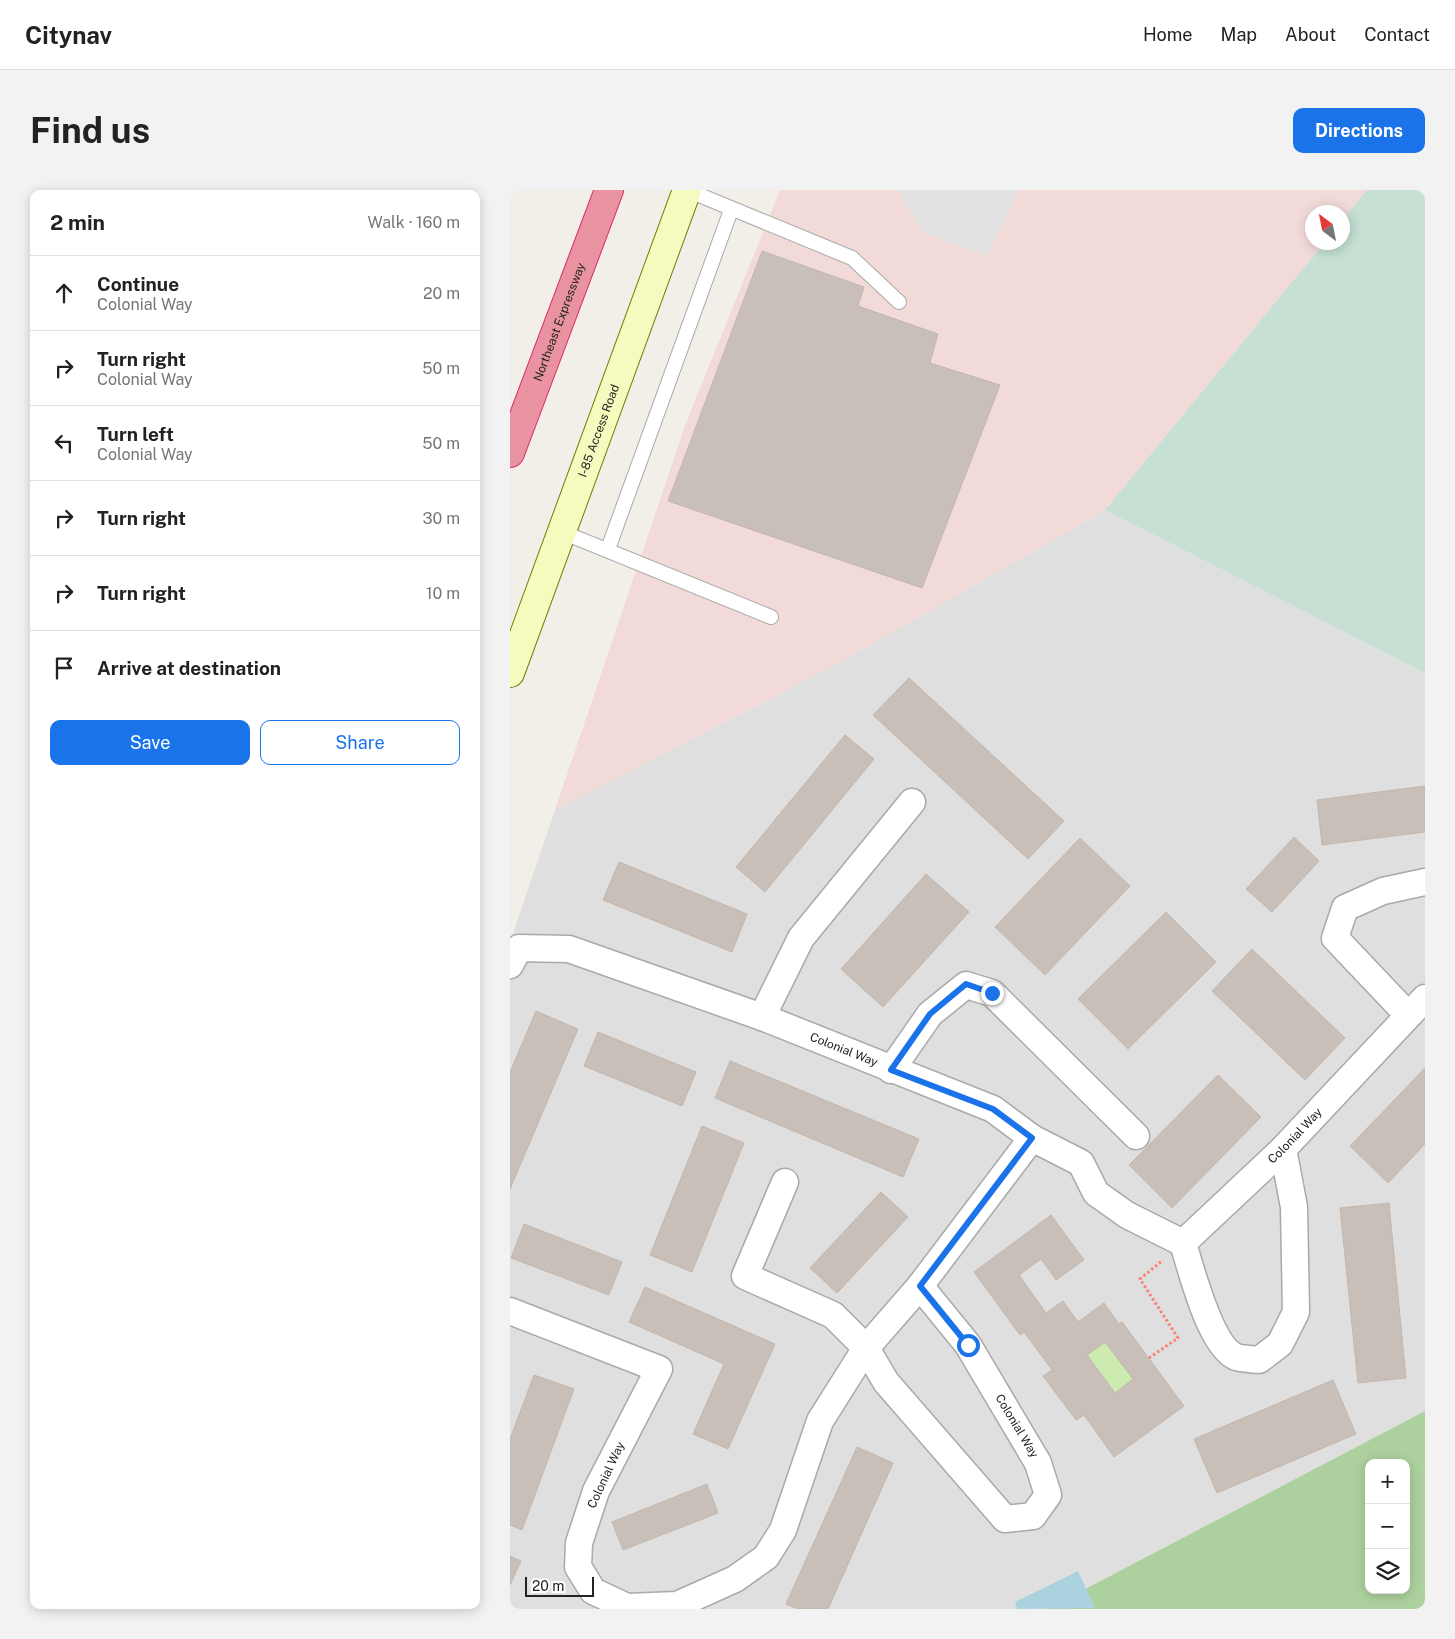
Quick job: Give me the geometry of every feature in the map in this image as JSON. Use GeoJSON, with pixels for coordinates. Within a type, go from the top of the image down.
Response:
{"type":"FeatureCollection","features":[{"type":"Feature","properties":{"kind":"highway","name":"Northeast Expressway"},"geometry":{"type":"LineString","coordinates":[[510,453],[609,190]]}},
{"type":"Feature","properties":{"kind":"main road","name":"I-85 Access Road"},"geometry":{"type":"LineString","coordinates":[[510,673],[687,190]]}},
{"type":"Feature","properties":{"kind":"street"},"geometry":{"type":"LineString","coordinates":[[762,1017],[802,938],[912,802]]}},
{"type":"Feature","properties":{"kind":"street","name":"Colonial Way"},"geometry":{"type":"LineString","coordinates":[[510,965],[519,948],[569,949],[762,1017],[891,1070],[993,1109],[1032,1138],[1082,1163],[1096,1194],[1127,1215],[1183,1243],[1283,1148],[1417,1006],[1334,938],[1345,908],[1382,891],[1425,882]]}},
{"type":"Feature","properties":{"kind":"street"},"geometry":{"type":"LineString","coordinates":[[891,1070],[930,1014],[966,984],[992,993],[1136,1136]]}},
{"type":"Feature","properties":{"kind":"street","name":"Colonial Way"},"geometry":{"type":"LineString","coordinates":[[510,1311],[659,1369],[596,1491],[579,1542],[578,1567],[593,1591],[627,1607],[677,1605],[735,1579],[766,1557],[783,1530],[820,1421],[866,1348],[920,1286],[1032,1138]]}},
{"type":"Feature","properties":{"kind":"street"},"geometry":{"type":"LineString","coordinates":[[1183,1243],[1202,1306],[1218,1338],[1235,1356],[1259,1360],[1280,1344],[1296,1312],[1294,1207],[1283,1148]]}},
{"type":"Feature","properties":{"kind":"street","name":"Colonial Way"},"geometry":{"type":"LineString","coordinates":[[784,1182],[745,1276],[833,1315],[866,1348],[886,1382],[1005,1519],[1033,1516],[1048,1495],[1038,1463],[968,1345],[920,1286]]}},
{"type":"Feature","properties":{"kind":"lane"},"geometry":{"type":"LineString","coordinates":[[687,190],[731,210],[852,258],[899,302]]}},
{"type":"Feature","properties":{"kind":"lane"},"geometry":{"type":"LineString","coordinates":[[608,549],[731,210]]}},
{"type":"Feature","properties":{"kind":"lane"},"geometry":{"type":"LineString","coordinates":[[562,532],[608,549],[771,618]]}},
{"type":"Feature","properties":{"kind":"path"},"geometry":{"type":"LineString","coordinates":[[1149,1358],[1178,1338],[1140,1279],[1183,1243]]}},
{"type":"Feature","properties":{"kind":"shaded area"},"geometry":{"type":"Polygon","coordinates":[[[780,190],[1367,190],[1350,211],[1350,205],[1305,205],[1305,250],[1318,250],[1105,510],[837,664],[555,810],[686,423],[780,190]]]}},
{"type":"Feature","properties":{"kind":"shaded area"},"geometry":{"type":"Polygon","coordinates":[[[897,190],[1019,190],[987,256],[924,233],[897,190]]]}},
{"type":"Feature","properties":{"kind":"shaded area"},"geometry":{"type":"Polygon","coordinates":[[[1105,510],[1425,673],[1425,1411],[1047,1609],[510,1609],[510,942],[555,810],[837,664],[1105,510]]]}},
{"type":"Feature","properties":{"kind":"green space"},"geometry":{"type":"Polygon","coordinates":[[[1367,190],[1425,190],[1425,673],[1105,510],[1318,250],[1350,250],[1350,211],[1367,190]]]}},
{"type":"Feature","properties":{"kind":"green space"},"geometry":{"type":"Polygon","coordinates":[[[1105,1342],[1133,1379],[1115,1393],[1087,1355],[1105,1342]]]}},
{"type":"Feature","properties":{"kind":"green space"},"geometry":{"type":"Polygon","coordinates":[[[1425,1411],[1425,1609],[1047,1609],[1425,1411]]]}},
{"type":"Feature","properties":{"kind":"water"},"geometry":{"type":"Polygon","coordinates":[[[1078,1571],[1095,1608],[1017,1609],[1015,1602],[1078,1571]]]}},
{"type":"Feature","properties":{"kind":"building"},"geometry":{"type":"Polygon","coordinates":[[[762,251],[864,287],[858,306],[938,334],[930,363],[1000,385],[922,588],[668,501],[762,251]]]}},
{"type":"Feature","properties":{"kind":"building"},"geometry":{"type":"Polygon","coordinates":[[[909,678],[1064,821],[1028,859],[873,715],[909,678]]]}},
{"type":"Feature","properties":{"kind":"building"},"geometry":{"type":"Polygon","coordinates":[[[845,735],[874,759],[765,892],[736,867],[845,735]]]}},
{"type":"Feature","properties":{"kind":"building"},"geometry":{"type":"Polygon","coordinates":[[[1425,786],[1425,832],[1322,845],[1317,800],[1425,786]]]}},
{"type":"Feature","properties":{"kind":"building"},"geometry":{"type":"Polygon","coordinates":[[[1294,837],[1319,861],[1272,912],[1246,889],[1294,837]]]}},
{"type":"Feature","properties":{"kind":"building"},"geometry":{"type":"Polygon","coordinates":[[[1080,838],[1130,886],[1045,975],[995,927],[1080,838]]]}},
{"type":"Feature","properties":{"kind":"building"},"geometry":{"type":"Polygon","coordinates":[[[619,862],[747,914],[732,952],[603,900],[619,862]]]}},
{"type":"Feature","properties":{"kind":"building"},"geometry":{"type":"Polygon","coordinates":[[[926,874],[969,912],[883,1007],[841,969],[926,874]]]}},
{"type":"Feature","properties":{"kind":"building"},"geometry":{"type":"Polygon","coordinates":[[[1166,912],[1216,962],[1128,1049],[1078,999],[1166,912]]]}},
{"type":"Feature","properties":{"kind":"building"},"geometry":{"type":"Polygon","coordinates":[[[1252,949],[1345,1038],[1305,1080],[1212,991],[1252,949]]]}},
{"type":"Feature","properties":{"kind":"building"},"geometry":{"type":"Polygon","coordinates":[[[536,1011],[578,1029],[510,1189],[510,1072],[536,1011]]]}},
{"type":"Feature","properties":{"kind":"building"},"geometry":{"type":"Polygon","coordinates":[[[598,1032],[696,1072],[682,1106],[584,1066],[598,1032]]]}},
{"type":"Feature","properties":{"kind":"building"},"geometry":{"type":"Polygon","coordinates":[[[730,1061],[919,1139],[903,1177],[715,1098],[730,1061]]]}},
{"type":"Feature","properties":{"kind":"building"},"geometry":{"type":"Polygon","coordinates":[[[1425,1068],[1425,1144],[1388,1183],[1350,1146],[1425,1068]]]}},
{"type":"Feature","properties":{"kind":"building"},"geometry":{"type":"Polygon","coordinates":[[[1218,1075],[1261,1117],[1172,1208],[1129,1165],[1218,1075]]]}},
{"type":"Feature","properties":{"kind":"building"},"geometry":{"type":"Polygon","coordinates":[[[702,1126],[744,1143],[692,1272],[650,1255],[702,1126]]]}},
{"type":"Feature","properties":{"kind":"building"},"geometry":{"type":"Polygon","coordinates":[[[881,1192],[908,1217],[837,1293],[810,1268],[881,1192]]]}},
{"type":"Feature","properties":{"kind":"building"},"geometry":{"type":"Polygon","coordinates":[[[1389,1203],[1406,1378],[1358,1383],[1340,1208],[1389,1203]]]}},
{"type":"Feature","properties":{"kind":"building"},"geometry":{"type":"Polygon","coordinates":[[[1051,1215],[1084,1260],[1056,1280],[1041,1259],[1019,1275],[1046,1313],[1063,1301],[1078,1322],[1104,1303],[1119,1324],[1122,1322],[1184,1406],[1114,1457],[1084,1415],[1076,1420],[1043,1376],[1052,1370],[1024,1332],[1020,1335],[974,1272],[1051,1215]],[[1105,1342],[1087,1355],[1115,1393],[1133,1379],[1105,1342]]]}},
{"type":"Feature","properties":{"kind":"building"},"geometry":{"type":"Polygon","coordinates":[[[524,1224],[622,1262],[609,1295],[511,1258],[524,1224]]]}},
{"type":"Feature","properties":{"kind":"building"},"geometry":{"type":"Polygon","coordinates":[[[645,1287],[775,1344],[728,1449],[693,1434],[724,1364],[629,1322],[645,1287]]]}},
{"type":"Feature","properties":{"kind":"building"},"geometry":{"type":"Polygon","coordinates":[[[534,1375],[574,1389],[522,1530],[510,1525],[510,1439],[534,1375]]]}},
{"type":"Feature","properties":{"kind":"building"},"geometry":{"type":"Polygon","coordinates":[[[1333,1380],[1356,1434],[1217,1493],[1194,1439],[1333,1380]]]}},
{"type":"Feature","properties":{"kind":"building"},"geometry":{"type":"Polygon","coordinates":[[[857,1447],[893,1463],[828,1609],[798,1609],[786,1604],[857,1447]]]}},
{"type":"Feature","properties":{"kind":"building"},"geometry":{"type":"Polygon","coordinates":[[[707,1484],[718,1513],[623,1550],[612,1522],[707,1484]]]}},
{"type":"Feature","properties":{"kind":"building"},"geometry":{"type":"Polygon","coordinates":[[[510,1556],[521,1561],[510,1585],[510,1556]]]}},
{"type":"Feature","properties":{"kind":"route"},"geometry":{"type":"LineString","coordinates":[[968,1345],[920,1286],[1032,1138],[993,1109],[891,1070],[930,1014],[966,984],[992,993]]}}]}
